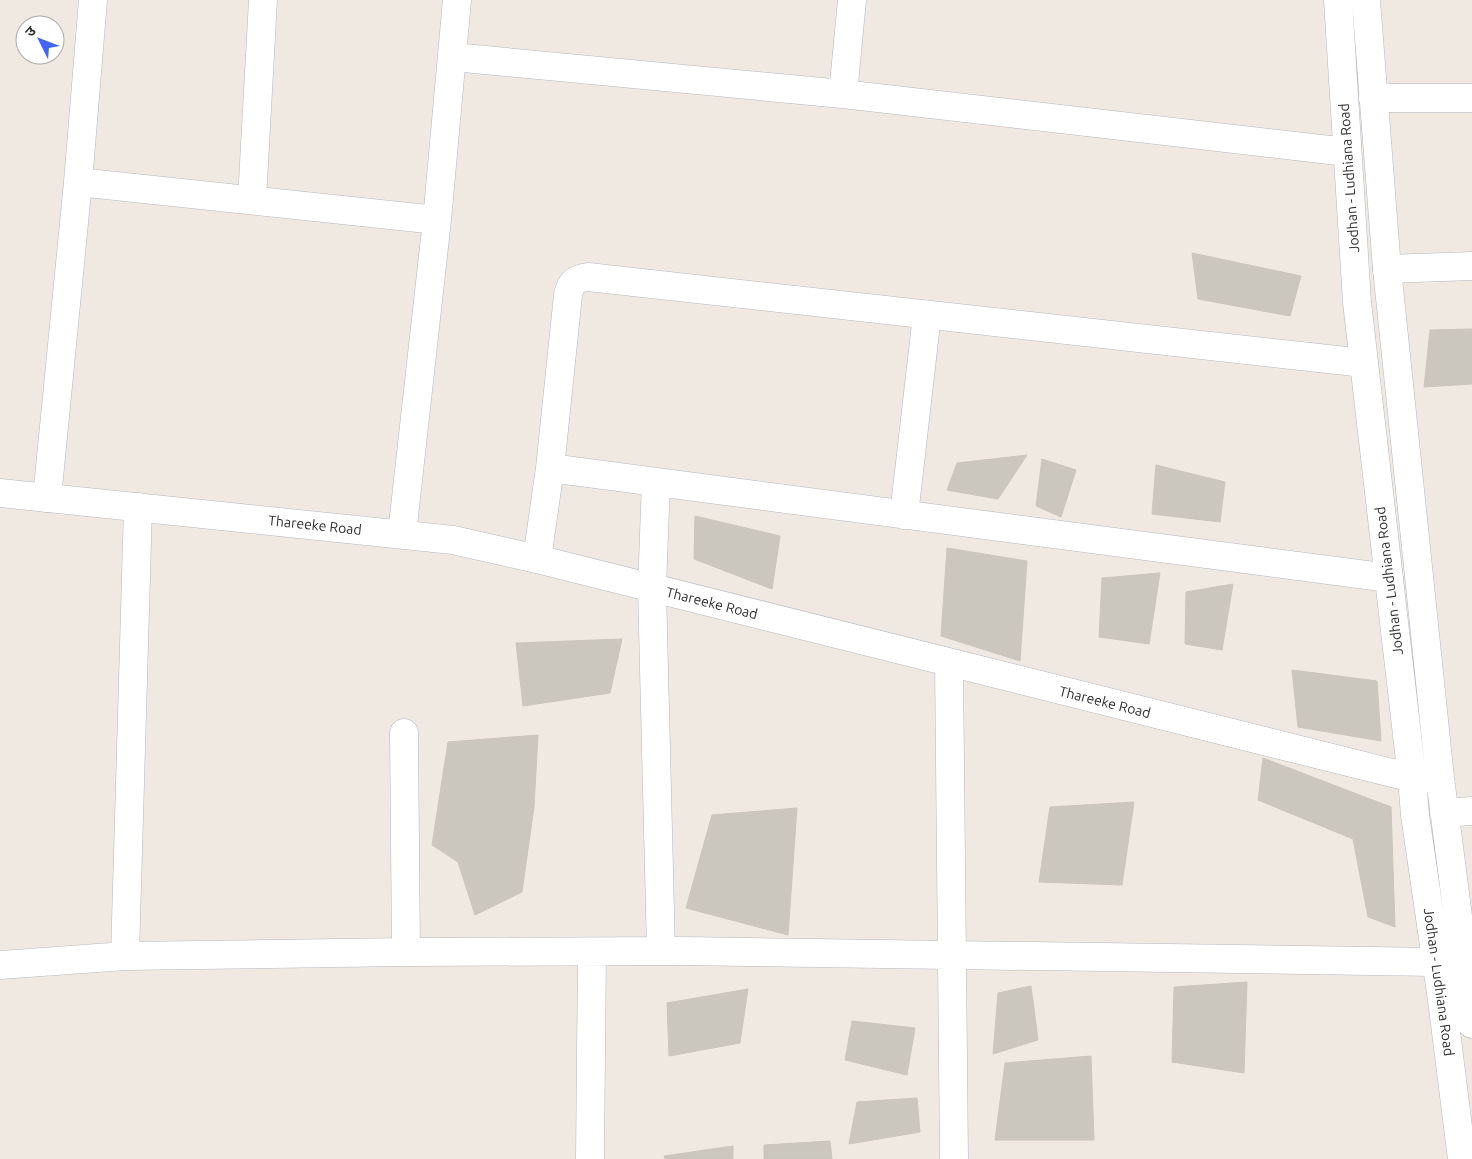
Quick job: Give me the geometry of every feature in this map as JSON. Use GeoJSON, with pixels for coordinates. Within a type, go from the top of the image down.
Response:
{"type":"FeatureCollection","features":[{"type":"Feature","properties":{"kind":"street"},"geometry":{"type":"LineString","coordinates":[[47,498],[78,182],[93,0]]}},
{"type":"Feature","properties":{"kind":"street"},"geometry":{"type":"LineString","coordinates":[[252,200],[263,0]]}},
{"type":"Feature","properties":{"kind":"street"},"geometry":{"type":"LineString","coordinates":[[402,534],[437,220],[457,0]]}},
{"type":"Feature","properties":{"kind":"street"},"geometry":{"type":"LineString","coordinates":[[843,94],[852,0]]}},
{"type":"Feature","properties":{"kind":"street","name":"Jodhan - Ludhiana Road"},"geometry":{"type":"LineString","coordinates":[[1338,0],[1357,302],[1415,815],[1462,1159]]}},
{"type":"Feature","properties":{"kind":"street","name":"Jodhan - Ludhiana Road"},"geometry":{"type":"LineString","coordinates":[[1366,0],[1387,269],[1440,778],[1472,1024]]}},
{"type":"Feature","properties":{"kind":"street"},"geometry":{"type":"LineString","coordinates":[[453,57],[843,94],[1347,152]]}},
{"type":"Feature","properties":{"kind":"street"},"geometry":{"type":"LineString","coordinates":[[1374,98],[1472,98]]}},
{"type":"Feature","properties":{"kind":"street"},"geometry":{"type":"LineString","coordinates":[[78,182],[437,220]]}},
{"type":"Feature","properties":{"kind":"street"},"geometry":{"type":"LineString","coordinates":[[1387,269],[1472,266]]}},
{"type":"Feature","properties":{"kind":"street"},"geometry":{"type":"LineString","coordinates":[[537,559],[550,468],[568,295],[570,285],[577,279],[588,276],[1364,363]]}},
{"type":"Feature","properties":{"kind":"street"},"geometry":{"type":"LineString","coordinates":[[904,515],[927,315]]}},
{"type":"Feature","properties":{"kind":"street"},"geometry":{"type":"LineString","coordinates":[[550,468],[1389,578]]}},
{"type":"Feature","properties":{"kind":"street"},"geometry":{"type":"LineString","coordinates":[[656,482],[652,588],[661,951]]}},
{"type":"Feature","properties":{"kind":"street","name":"Thareeke Road"},"geometry":{"type":"LineString","coordinates":[[0,493],[453,540],[537,559],[1412,778],[1440,778]]}},
{"type":"Feature","properties":{"kind":"street"},"geometry":{"type":"LineString","coordinates":[[125,956],[138,507]]}},
{"type":"Feature","properties":{"kind":"street"},"geometry":{"type":"LineString","coordinates":[[949,663],[954,1159]]}},
{"type":"Feature","properties":{"kind":"street"},"geometry":{"type":"LineString","coordinates":[[404,734],[406,952]]}},
{"type":"Feature","properties":{"kind":"street"},"geometry":{"type":"LineString","coordinates":[[1444,813],[1472,811]]}},
{"type":"Feature","properties":{"kind":"street"},"geometry":{"type":"LineString","coordinates":[[0,965],[125,956],[661,951],[1436,962]]}},
{"type":"Feature","properties":{"kind":"street"},"geometry":{"type":"LineString","coordinates":[[590,1159],[592,952]]}},
{"type":"Feature","properties":{"kind":"building"},"geometry":{"type":"Polygon","coordinates":[[[1192,253],[1301,276],[1290,316],[1198,299],[1192,253]]]}},
{"type":"Feature","properties":{"kind":"building"},"geometry":{"type":"Polygon","coordinates":[[[1472,329],[1472,384],[1424,387],[1430,330],[1472,329]]]}},
{"type":"Feature","properties":{"kind":"building"},"geometry":{"type":"Polygon","coordinates":[[[1027,455],[998,499],[947,490],[957,463],[1027,455]]]}},
{"type":"Feature","properties":{"kind":"building"},"geometry":{"type":"Polygon","coordinates":[[[1042,459],[1076,470],[1061,517],[1036,506],[1042,459]]]}},
{"type":"Feature","properties":{"kind":"building"},"geometry":{"type":"Polygon","coordinates":[[[1156,465],[1225,482],[1220,522],[1152,514],[1156,465]]]}},
{"type":"Feature","properties":{"kind":"building"},"geometry":{"type":"Polygon","coordinates":[[[695,516],[780,536],[772,589],[694,559],[695,516]]]}},
{"type":"Feature","properties":{"kind":"building"},"geometry":{"type":"Polygon","coordinates":[[[947,548],[1027,561],[1020,661],[941,636],[947,548]]]}},
{"type":"Feature","properties":{"kind":"building"},"geometry":{"type":"Polygon","coordinates":[[[1160,573],[1149,644],[1099,637],[1102,578],[1160,573]]]}},
{"type":"Feature","properties":{"kind":"building"},"geometry":{"type":"Polygon","coordinates":[[[1233,584],[1222,650],[1185,644],[1186,592],[1233,584]]]}},
{"type":"Feature","properties":{"kind":"building"},"geometry":{"type":"Polygon","coordinates":[[[622,639],[610,693],[523,706],[516,643],[622,639]]]}},
{"type":"Feature","properties":{"kind":"building"},"geometry":{"type":"Polygon","coordinates":[[[1292,670],[1377,681],[1381,741],[1298,727],[1292,670]]]}},
{"type":"Feature","properties":{"kind":"building"},"geometry":{"type":"Polygon","coordinates":[[[538,735],[534,807],[522,892],[475,915],[458,862],[432,845],[448,742],[538,735]]]}},
{"type":"Feature","properties":{"kind":"building"},"geometry":{"type":"Polygon","coordinates":[[[1263,758],[1391,807],[1395,927],[1368,917],[1353,839],[1258,800],[1263,758]]]}},
{"type":"Feature","properties":{"kind":"building"},"geometry":{"type":"Polygon","coordinates":[[[1134,802],[1122,885],[1039,882],[1050,807],[1134,802]]]}},
{"type":"Feature","properties":{"kind":"building"},"geometry":{"type":"Polygon","coordinates":[[[797,808],[788,935],[686,908],[712,815],[797,808]]]}},
{"type":"Feature","properties":{"kind":"building"},"geometry":{"type":"Polygon","coordinates":[[[1247,982],[1244,1073],[1172,1062],[1174,987],[1247,982]]]}},
{"type":"Feature","properties":{"kind":"building"},"geometry":{"type":"Polygon","coordinates":[[[1031,986],[1038,1040],[993,1054],[998,993],[1031,986]]]}},
{"type":"Feature","properties":{"kind":"building"},"geometry":{"type":"Polygon","coordinates":[[[748,989],[740,1043],[669,1056],[667,1003],[748,989]]]}},
{"type":"Feature","properties":{"kind":"building"},"geometry":{"type":"Polygon","coordinates":[[[852,1021],[915,1028],[907,1075],[845,1060],[852,1021]]]}},
{"type":"Feature","properties":{"kind":"building"},"geometry":{"type":"Polygon","coordinates":[[[1091,1056],[1094,1140],[995,1140],[1005,1063],[1091,1056]]]}},
{"type":"Feature","properties":{"kind":"building"},"geometry":{"type":"Polygon","coordinates":[[[917,1098],[920,1132],[849,1144],[857,1102],[917,1098]]]}},
{"type":"Feature","properties":{"kind":"building"},"geometry":{"type":"Polygon","coordinates":[[[830,1141],[832,1159],[764,1159],[764,1145],[830,1141]]]}},
{"type":"Feature","properties":{"kind":"building"},"geometry":{"type":"Polygon","coordinates":[[[733,1146],[733,1159],[665,1159],[664,1156],[733,1146]]]}}]}
